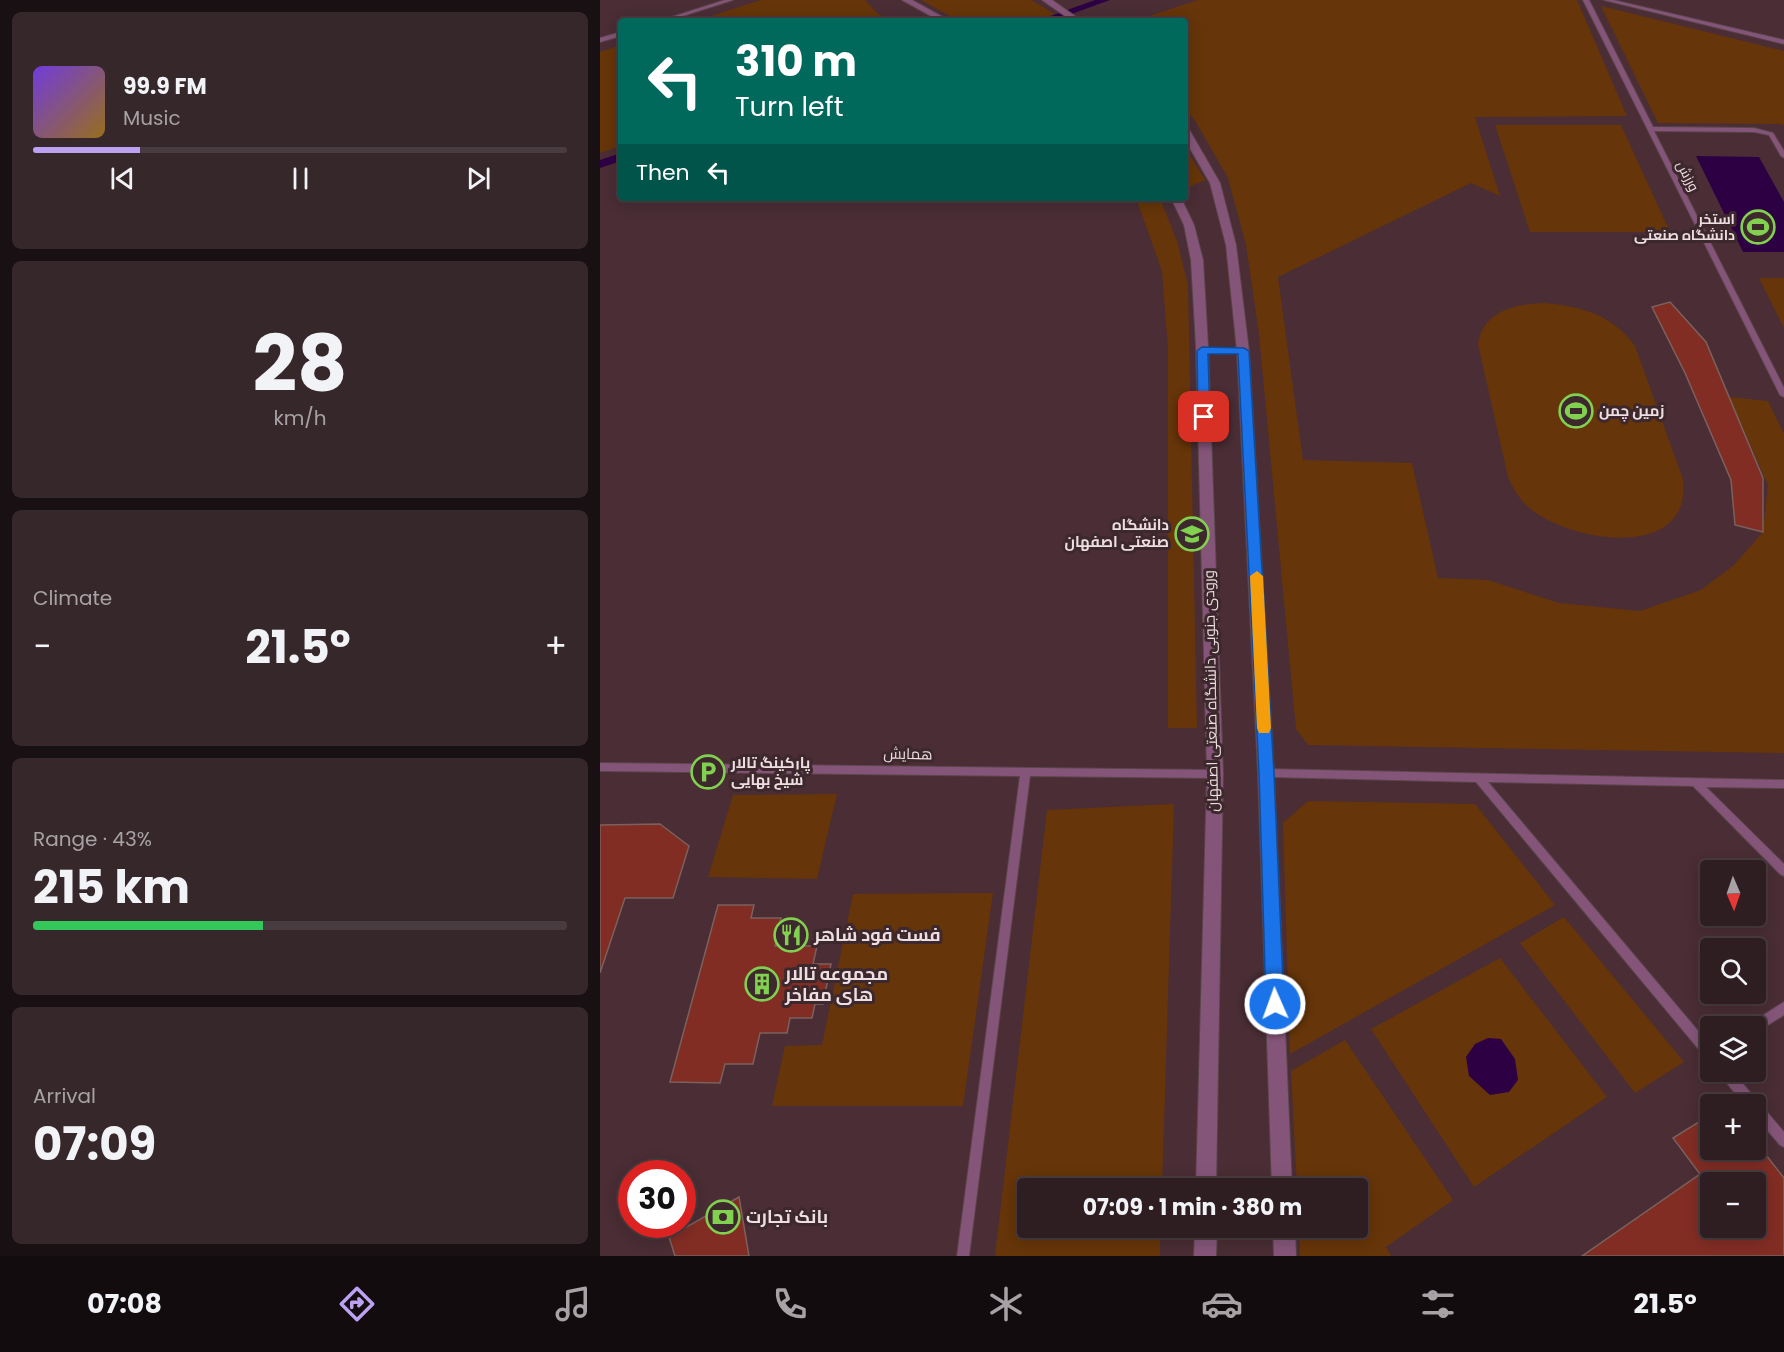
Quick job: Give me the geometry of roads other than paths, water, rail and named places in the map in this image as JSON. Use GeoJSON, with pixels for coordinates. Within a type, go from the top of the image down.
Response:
{"type":"FeatureCollection","features":[{"type":"Feature","properties":{"kind":"street"},"geometry":{"type":"LineString","coordinates":[[906,0],[940,18]]}},
{"type":"Feature","properties":{"kind":"street"},"geometry":{"type":"LineString","coordinates":[[1046,0],[1074,18]]}},
{"type":"Feature","properties":{"kind":"street"},"geometry":{"type":"LineString","coordinates":[[1188,136],[1215,183],[1231,245],[1244,351],[1266,773],[1282,1178]]}},
{"type":"Feature","properties":{"kind":"street","name":"ورودی جنوبی دانشگاه صنعتی اصفهان"},"geometry":{"type":"LineString","coordinates":[[1177,201],[1188,225],[1197,260],[1202,351],[1215,774],[1206,1178]]}},
{"type":"Feature","properties":{"kind":"street"},"geometry":{"type":"LineString","coordinates":[[1205,1256],[1206,1238]]}},
{"type":"Feature","properties":{"kind":"street"},"geometry":{"type":"LineString","coordinates":[[1284,1238],[1285,1256]]}},
{"type":"Feature","properties":{"kind":"lane"},"geometry":{"type":"LineString","coordinates":[[672,18],[730,0]]}},
{"type":"Feature","properties":{"kind":"lane","name":"ورزش"},"geometry":{"type":"LineString","coordinates":[[1586,0],[1784,395]]}},
{"type":"Feature","properties":{"kind":"lane"},"geometry":{"type":"LineString","coordinates":[[1607,0],[1784,42]]}},
{"type":"Feature","properties":{"kind":"lane"},"geometry":{"type":"LineString","coordinates":[[1773,39],[1781,33]]}},
{"type":"Feature","properties":{"kind":"lane"},"geometry":{"type":"LineString","coordinates":[[600,40],[618,35]]}},
{"type":"Feature","properties":{"kind":"lane"},"geometry":{"type":"LineString","coordinates":[[1651,129],[1754,130],[1771,134],[1784,156]]}},
{"type":"Feature","properties":{"kind":"lane"},"geometry":{"type":"LineString","coordinates":[[1202,351],[1244,351]]}},
{"type":"Feature","properties":{"kind":"lane","name":"همایش"},"geometry":{"type":"LineString","coordinates":[[600,767],[1215,774]]}},
{"type":"Feature","properties":{"kind":"lane"},"geometry":{"type":"LineString","coordinates":[[963,1256],[1026,771]]}},
{"type":"Feature","properties":{"kind":"lane"},"geometry":{"type":"LineString","coordinates":[[1266,773],[1784,784]]}},
{"type":"Feature","properties":{"kind":"lane"},"geometry":{"type":"LineString","coordinates":[[1479,778],[1700,1042]]}},
{"type":"Feature","properties":{"kind":"lane"},"geometry":{"type":"LineString","coordinates":[[1695,782],[1784,871]]}},
{"type":"Feature","properties":{"kind":"lane"},"geometry":{"type":"LineString","coordinates":[[1766,1020],[1784,1008]]}},
{"type":"Feature","properties":{"kind":"lane"},"geometry":{"type":"LineString","coordinates":[[1733,1082],[1744,1094]]}},
{"type":"Feature","properties":{"kind":"lane"},"geometry":{"type":"LineString","coordinates":[[1766,1120],[1784,1141]]}},
{"type":"Feature","properties":{"kind":"waterway"},"geometry":{"type":"LineString","coordinates":[[1051,18],[1105,0]]}},
{"type":"Feature","properties":{"kind":"waterway"},"geometry":{"type":"LineString","coordinates":[[600,164],[618,158]]}},
{"type":"Feature","properties":{"kind":"place","name":"استخر دانشگاه صنعتی"},"geometry":{"type":"Point","coordinates":[1758,227]}},
{"type":"Feature","properties":{"kind":"place","name":"زمین چمن"},"geometry":{"type":"Point","coordinates":[1576,411]}},
{"type":"Feature","properties":{"kind":"place","name":"دانشگاه صنعتی اصفهان"},"geometry":{"type":"Point","coordinates":[1192,534]}},
{"type":"Feature","properties":{"kind":"place","name":"پارکینگ تالار شیخ بهایی"},"geometry":{"type":"Point","coordinates":[708,772]}},
{"type":"Feature","properties":{"kind":"place","name":"فست فود شاهر"},"geometry":{"type":"Point","coordinates":[791,935]}},
{"type":"Feature","properties":{"kind":"place","name":"مجموعه تالار های مفاخر"},"geometry":{"type":"Point","coordinates":[762,984]}},
{"type":"Feature","properties":{"kind":"place","name":"بانک تجارت"},"geometry":{"type":"Point","coordinates":[723,1217]}}]}
